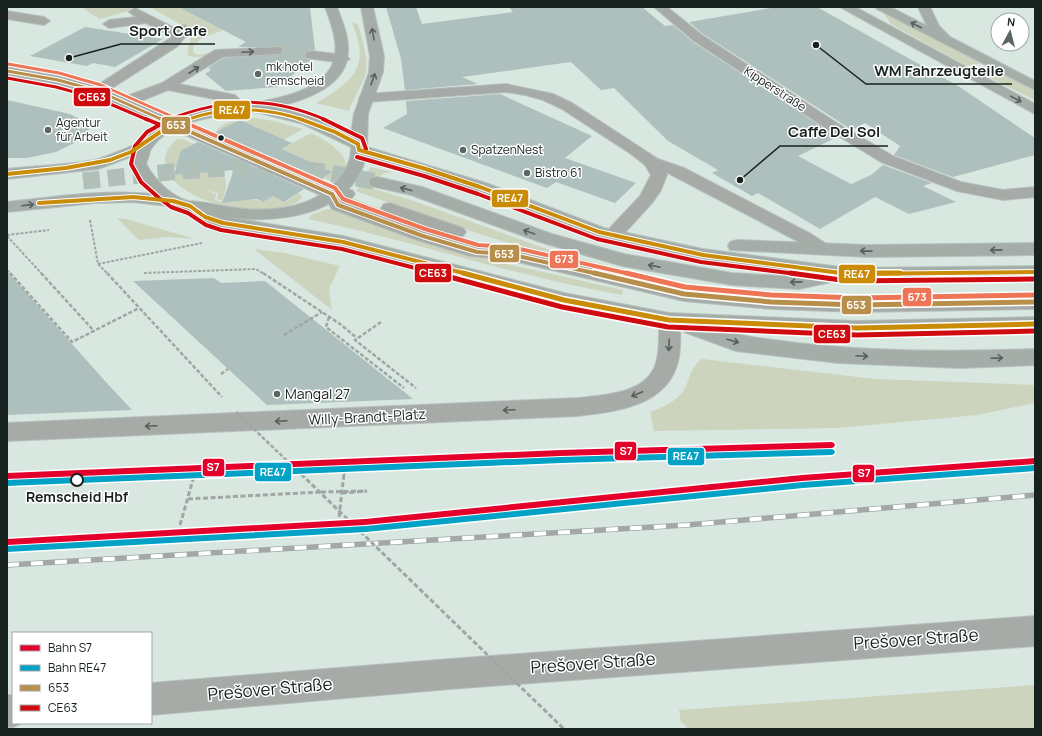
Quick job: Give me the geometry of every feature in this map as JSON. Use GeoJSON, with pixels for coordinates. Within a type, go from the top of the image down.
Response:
{"type":"FeatureCollection","features":[{"type":"Feature","properties":{"kind":"main road"},"geometry":{"type":"LineString","coordinates":[[7,174],[98,164],[144,146],[155,135],[176,124],[201,115],[293,99],[319,86],[333,77],[343,59],[343,44],[331,7]]}},
{"type":"Feature","properties":{"kind":"main road"},"geometry":{"type":"LineString","coordinates":[[7,207],[96,198],[133,197],[232,213],[265,215],[283,213],[302,208],[332,194],[352,175],[359,147],[362,114],[366,98],[376,72],[377,56],[367,7]]}},
{"type":"Feature","properties":{"kind":"main road"},"geometry":{"type":"LineString","coordinates":[[846,7],[1035,110]]}},
{"type":"Feature","properties":{"kind":"main road"},"geometry":{"type":"LineString","coordinates":[[866,7],[906,10],[919,7]]}},
{"type":"Feature","properties":{"kind":"main road"},"geometry":{"type":"LineString","coordinates":[[924,7],[934,28],[947,41]]}},
{"type":"Feature","properties":{"kind":"main road"},"geometry":{"type":"LineString","coordinates":[[883,8],[880,13],[880,17],[894,34]]}},
{"type":"Feature","properties":{"kind":"main road"},"geometry":{"type":"LineString","coordinates":[[883,8],[1035,86]]}},
{"type":"Feature","properties":{"kind":"main road"},"geometry":{"type":"LineString","coordinates":[[248,108],[274,110],[308,120],[339,133],[359,147],[480,187],[584,227],[646,243],[703,255],[848,274],[1035,272]]}},
{"type":"Feature","properties":{"kind":"main road"},"geometry":{"type":"LineString","coordinates":[[144,146],[138,164],[144,176],[181,204],[206,217],[224,223],[343,242],[394,254],[564,300],[669,320],[736,343],[838,355],[960,360],[1035,357]]}},
{"type":"Feature","properties":{"kind":"main road"},"geometry":{"type":"LineString","coordinates":[[7,188],[83,181]]}},
{"type":"Feature","properties":{"kind":"main road"},"geometry":{"type":"LineString","coordinates":[[377,182],[416,191],[546,238],[622,260],[657,267],[732,279],[793,283],[848,274]]}},
{"type":"Feature","properties":{"kind":"main road"},"geometry":{"type":"LineString","coordinates":[[646,243],[821,250],[898,251],[1035,249]]}},
{"type":"Feature","properties":{"kind":"main road"},"geometry":{"type":"LineString","coordinates":[[669,320],[857,328],[1035,324]]}},
{"type":"Feature","properties":{"kind":"street","name":"Kipperstraße"},"geometry":{"type":"LineString","coordinates":[[660,7],[698,38],[832,126],[886,158],[957,186],[1003,195],[1035,192]]}},
{"type":"Feature","properties":{"kind":"street"},"geometry":{"type":"LineString","coordinates":[[98,91],[174,43],[182,32],[135,12]]}},
{"type":"Feature","properties":{"kind":"street"},"geometry":{"type":"LineString","coordinates":[[7,15],[44,21]]}},
{"type":"Feature","properties":{"kind":"street"},"geometry":{"type":"LineString","coordinates":[[109,24],[150,19]]}},
{"type":"Feature","properties":{"kind":"street"},"geometry":{"type":"LineString","coordinates":[[125,102],[167,86],[220,52],[276,50]]}},
{"type":"Feature","properties":{"kind":"street"},"geometry":{"type":"LineString","coordinates":[[312,55],[343,59]]}},
{"type":"Feature","properties":{"kind":"street"},"geometry":{"type":"LineString","coordinates":[[7,71],[58,80],[98,91],[176,124],[332,194],[338,205],[423,236],[477,252],[509,254],[684,294],[771,302],[858,305],[1035,302]]}},
{"type":"Feature","properties":{"kind":"street"},"geometry":{"type":"LineString","coordinates":[[167,86],[230,98],[248,108]]}},
{"type":"Feature","properties":{"kind":"street"},"geometry":{"type":"LineString","coordinates":[[366,98],[506,88],[526,91],[548,97],[567,106],[637,150],[652,162],[678,170],[805,238],[821,250]]}},
{"type":"Feature","properties":{"kind":"street"},"geometry":{"type":"LineString","coordinates":[[613,235],[647,199],[656,185],[659,175],[652,162]]}},
{"type":"Feature","properties":{"kind":"street","name":"Willy-Brandt-Platz"},"geometry":{"type":"LineString","coordinates":[[7,432],[599,405],[637,395],[658,382],[663,375],[668,358],[669,320]]}},
{"type":"Feature","properties":{"kind":"street","name":"Prešover Straße"},"geometry":{"type":"LineString","coordinates":[[152,699],[458,673],[1035,631]]}},
{"type":"Feature","properties":{"kind":"path"},"geometry":{"type":"LineString","coordinates":[[89,218],[98,264],[226,400]]}},
{"type":"Feature","properties":{"kind":"path"},"geometry":{"type":"LineString","coordinates":[[7,235],[49,230]]}},
{"type":"Feature","properties":{"kind":"path"},"geometry":{"type":"LineString","coordinates":[[7,235],[94,331]]}},
{"type":"Feature","properties":{"kind":"path"},"geometry":{"type":"LineString","coordinates":[[98,264],[202,243]]}},
{"type":"Feature","properties":{"kind":"path"},"geometry":{"type":"LineString","coordinates":[[144,273],[256,268],[322,312],[357,338],[355,340],[419,390],[414,391]]}},
{"type":"Feature","properties":{"kind":"path"},"geometry":{"type":"LineString","coordinates":[[7,270],[72,342],[139,308]]}},
{"type":"Feature","properties":{"kind":"path"},"geometry":{"type":"LineString","coordinates":[[284,335],[322,312]]}},
{"type":"Feature","properties":{"kind":"path"},"geometry":{"type":"LineString","coordinates":[[329,317],[326,327],[409,392]]}},
{"type":"Feature","properties":{"kind":"path"},"geometry":{"type":"LineString","coordinates":[[357,338],[381,322]]}},
{"type":"Feature","properties":{"kind":"path"},"geometry":{"type":"LineString","coordinates":[[221,374],[228,369]]}},
{"type":"Feature","properties":{"kind":"path"},"geometry":{"type":"LineString","coordinates":[[231,406],[564,729]]}},
{"type":"Feature","properties":{"kind":"path"},"geometry":{"type":"LineString","coordinates":[[338,516],[345,469]]}},
{"type":"Feature","properties":{"kind":"path"},"geometry":{"type":"LineString","coordinates":[[180,525],[194,476]]}},
{"type":"Feature","properties":{"kind":"path"},"geometry":{"type":"LineString","coordinates":[[188,499],[368,490],[342,492]]}},
{"type":"Feature","properties":{"kind":"green space"},"geometry":{"type":"Polygon","coordinates":[[[89,7],[135,7],[132,12],[124,12],[100,19],[83,9],[89,7]]]}},
{"type":"Feature","properties":{"kind":"green space"},"geometry":{"type":"Polygon","coordinates":[[[150,7],[180,7],[224,30],[202,38],[193,46],[193,52],[198,55],[210,53],[202,57],[190,56],[187,55],[192,31],[150,7]]]}},
{"type":"Feature","properties":{"kind":"green space"},"geometry":{"type":"Polygon","coordinates":[[[884,14],[887,14],[982,63],[967,66],[891,24],[884,14]]]}},
{"type":"Feature","properties":{"kind":"green space"},"geometry":{"type":"Polygon","coordinates":[[[352,23],[358,24],[367,66],[364,79],[349,111],[316,103],[340,88],[355,72],[359,62],[360,51],[352,23]]]}},
{"type":"Feature","properties":{"kind":"green space"},"geometry":{"type":"Polygon","coordinates":[[[991,68],[1035,91],[1035,100],[976,71],[991,68]]]}},
{"type":"Feature","properties":{"kind":"green space"},"geometry":{"type":"Polygon","coordinates":[[[252,118],[274,121],[303,129],[280,142],[253,134],[262,130],[255,126],[245,131],[216,130],[226,123],[252,118]]]}},
{"type":"Feature","properties":{"kind":"green space"},"geometry":{"type":"Polygon","coordinates":[[[311,133],[334,147],[341,153],[345,160],[346,167],[343,175],[335,182],[323,178],[331,172],[282,149],[311,133]]]}},
{"type":"Feature","properties":{"kind":"green space"},"geometry":{"type":"Polygon","coordinates":[[[178,139],[183,139],[193,144],[184,148],[214,164],[166,169],[165,156],[171,145],[178,139]]]}},
{"type":"Feature","properties":{"kind":"green space"},"geometry":{"type":"Polygon","coordinates":[[[370,167],[392,172],[382,174],[377,178],[372,186],[374,189],[414,201],[555,252],[624,270],[623,273],[521,247],[455,226],[356,191],[365,180],[370,167]]]}},
{"type":"Feature","properties":{"kind":"green space"},"geometry":{"type":"Polygon","coordinates":[[[205,172],[221,174],[224,177],[226,186],[222,201],[217,199],[218,193],[205,190],[216,194],[215,200],[221,202],[257,200],[262,202],[273,196],[285,202],[299,193],[302,197],[293,204],[275,209],[261,210],[232,207],[204,200],[179,186],[169,176],[205,172]]]}},
{"type":"Feature","properties":{"kind":"green space"},"geometry":{"type":"Polygon","coordinates":[[[349,197],[471,242],[470,244],[406,226],[343,202],[349,197]]]}},
{"type":"Feature","properties":{"kind":"green space"},"geometry":{"type":"Polygon","coordinates":[[[327,209],[334,209],[485,259],[623,290],[622,295],[543,279],[308,219],[311,215],[327,209]]]}},
{"type":"Feature","properties":{"kind":"green space"},"geometry":{"type":"Polygon","coordinates":[[[117,218],[126,219],[196,239],[169,237],[139,240],[117,218]]]}},
{"type":"Feature","properties":{"kind":"green space"},"geometry":{"type":"Polygon","coordinates":[[[254,249],[285,253],[340,266],[329,289],[332,310],[254,249]]]}},
{"type":"Feature","properties":{"kind":"green space"},"geometry":{"type":"Polygon","coordinates":[[[702,359],[876,379],[1035,385],[1035,403],[977,415],[838,428],[654,431],[650,412],[666,405],[680,395],[686,386],[693,368],[702,359]]]}},
{"type":"Feature","properties":{"kind":"green space"},"geometry":{"type":"Polygon","coordinates":[[[1035,685],[1035,729],[689,729],[681,722],[679,710],[1035,685]]]}},
{"type":"Feature","properties":{"kind":"building"},"geometry":{"type":"Polygon","coordinates":[[[179,7],[310,7],[315,50],[307,51],[304,56],[311,60],[278,87],[226,91],[205,74],[211,70],[208,68],[223,58],[281,54],[283,50],[282,47],[238,47],[246,42],[179,7]]]}},
{"type":"Feature","properties":{"kind":"building"},"geometry":{"type":"Polygon","coordinates":[[[386,7],[416,7],[422,24],[513,12],[509,7],[642,7],[665,26],[673,25],[693,42],[837,137],[798,156],[851,184],[871,175],[883,165],[932,183],[923,186],[956,202],[909,214],[875,197],[820,229],[758,193],[752,196],[712,173],[718,170],[668,141],[614,88],[601,90],[571,62],[462,77],[478,84],[405,90],[401,59],[386,7]]]}},
{"type":"Feature","properties":{"kind":"building"},"geometry":{"type":"Polygon","coordinates":[[[777,7],[817,7],[958,86],[1035,138],[1035,155],[953,177],[894,155],[900,146],[865,123],[852,130],[703,34],[689,22],[777,7]]]}},
{"type":"Feature","properties":{"kind":"building"},"geometry":{"type":"Polygon","coordinates":[[[85,27],[163,39],[115,67],[93,63],[87,66],[30,56],[85,27]]]}},
{"type":"Feature","properties":{"kind":"building"},"geometry":{"type":"Polygon","coordinates":[[[500,94],[592,136],[565,158],[636,183],[615,203],[556,182],[547,188],[383,128],[407,114],[406,101],[500,94]]]}},
{"type":"Feature","properties":{"kind":"building","name":"Agentur für Arbeit"},"geometry":{"type":"Polygon","coordinates":[[[7,100],[70,114],[92,126],[80,140],[56,152],[27,158],[7,158],[7,100]]]}},
{"type":"Feature","properties":{"kind":"building"},"geometry":{"type":"Polygon","coordinates":[[[240,120],[292,143],[282,149],[332,172],[319,180],[212,134],[240,120]]]}},
{"type":"Feature","properties":{"kind":"building"},"geometry":{"type":"Polygon","coordinates":[[[198,142],[304,189],[284,202],[273,196],[263,202],[257,199],[222,203],[234,170],[174,175],[181,150],[198,142]]]}},
{"type":"Feature","properties":{"kind":"building"},"geometry":{"type":"Polygon","coordinates":[[[7,271],[105,381],[132,410],[7,415],[7,271]]]}},
{"type":"Feature","properties":{"kind":"building"},"geometry":{"type":"Polygon","coordinates":[[[214,278],[221,283],[265,281],[413,399],[267,405],[133,281],[214,278]]]}},
{"type":"Feature","properties":{"kind":"tunnel"},"geometry":{"type":"LineString","coordinates":[[276,50],[312,55]]}},
{"type":"Feature","properties":{"kind":"tunnel"},"geometry":{"type":"LineString","coordinates":[[83,181],[210,169],[262,167],[310,170],[377,182]]}},
{"type":"Feature","properties":{"kind":"railway"},"geometry":{"type":"LineString","coordinates":[[7,565],[687,525],[1035,495]]}},
{"type":"Feature","properties":{"kind":"rail line","name":"S7"},"geometry":{"type":"LineString","coordinates":[[7,476],[561,453],[832,445]]}},
{"type":"Feature","properties":{"kind":"rail line","name":"RE47"},"geometry":{"type":"LineString","coordinates":[[7,483],[561,460],[832,452]]}},
{"type":"Feature","properties":{"kind":"rail line","name":"S7"},"geometry":{"type":"LineString","coordinates":[[7,542],[365,522],[802,478],[1035,461]]}},
{"type":"Feature","properties":{"kind":"rail line","name":"RE47"},"geometry":{"type":"LineString","coordinates":[[7,549],[366,529],[803,485],[1035,468]]}},
{"type":"Feature","properties":{"kind":"transit line","name":"673"},"geometry":{"type":"LineString","coordinates":[[8,64],[59,73],[101,85],[335,188],[343,199],[425,229],[478,245],[511,247],[685,287],[771,295],[858,298],[1035,295]]}},
{"type":"Feature","properties":{"kind":"transit line","name":"653"},"geometry":{"type":"LineString","coordinates":[[7,71],[58,80],[98,91],[332,194],[338,205],[423,236],[477,252],[509,254],[684,294],[771,302],[858,305],[1035,302]]}},
{"type":"Feature","properties":{"kind":"transit line","name":"CE63"},"geometry":{"type":"LineString","coordinates":[[7,78],[56,87],[96,98],[173,130]]}},
{"type":"Feature","properties":{"kind":"transit line","name":"CE63"},"geometry":{"type":"LineString","coordinates":[[366,149],[362,138],[331,122],[298,109],[275,103],[237,103],[213,106],[188,112],[166,120],[147,132],[135,146],[131,164],[132,170],[141,182],[164,203],[172,208],[192,215],[201,223],[221,230],[342,249],[562,307],[668,327],[857,335],[1035,331]]}},
{"type":"Feature","properties":{"kind":"transit line","name":"RE47"},"geometry":{"type":"LineString","coordinates":[[7,174],[81,166],[110,160],[131,152],[166,128],[197,116],[221,111],[244,109],[267,111],[313,123],[335,132],[358,144],[359,150],[426,169],[480,187],[599,232],[703,255],[848,274],[1035,272]]}},
{"type":"Feature","properties":{"kind":"transit line","name":"CE63"},"geometry":{"type":"LineString","coordinates":[[357,157],[424,176],[478,194],[597,239],[701,262],[848,281],[1035,279]]}},
{"type":"Feature","properties":{"kind":"transit line","name":"RE47"},"geometry":{"type":"LineString","coordinates":[[39,203],[133,197],[173,201],[190,206],[205,217],[223,223],[343,242],[564,300],[669,320],[857,328],[1035,324]]}},
{"type":"Feature","properties":{"kind":"place","name":"WM Fahrzeugteile"},"geometry":{"type":"Point","coordinates":[816,45]}},
{"type":"Feature","properties":{"kind":"place","name":"Sport Cafe"},"geometry":{"type":"Point","coordinates":[69,58]}},
{"type":"Feature","properties":{"kind":"place","name":"mk hotel remscheid"},"geometry":{"type":"Point","coordinates":[258,74]}},
{"type":"Feature","properties":{"kind":"place","name":"Agentur für Arbeit"},"geometry":{"type":"Point","coordinates":[48,130]}},
{"type":"Feature","properties":{"kind":"place","name":"SpatzenNest"},"geometry":{"type":"Point","coordinates":[463,150]}},
{"type":"Feature","properties":{"kind":"place","name":"Bistro 61"},"geometry":{"type":"Point","coordinates":[527,173]}},
{"type":"Feature","properties":{"kind":"place","name":"Caffe Del Sol"},"geometry":{"type":"Point","coordinates":[740,180]}},
{"type":"Feature","properties":{"kind":"place","name":"Mangal 27"},"geometry":{"type":"Point","coordinates":[277,394]}},
{"type":"Feature","properties":{"kind":"place","name":"Remscheid Hbf"},"geometry":{"type":"Point","coordinates":[77,480]}}]}
